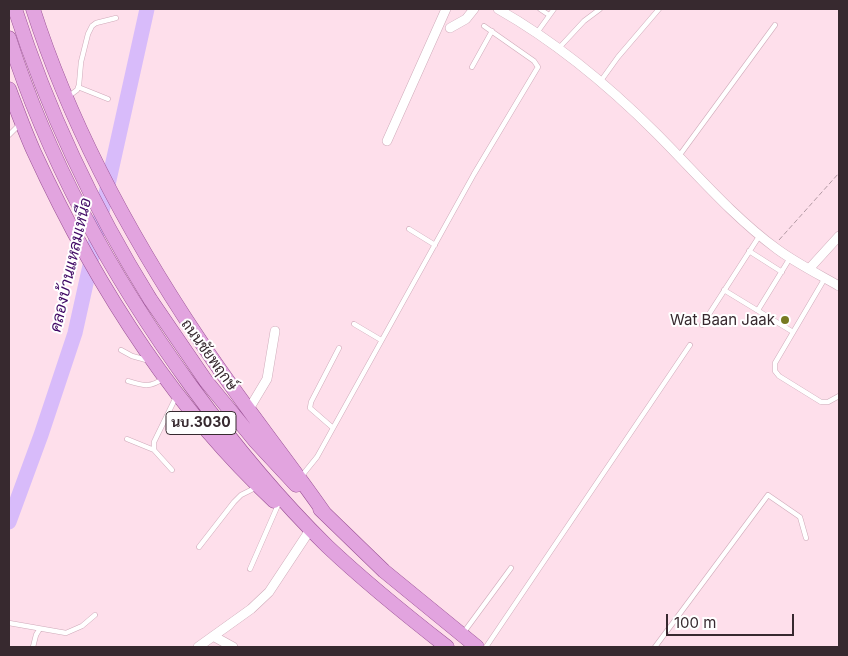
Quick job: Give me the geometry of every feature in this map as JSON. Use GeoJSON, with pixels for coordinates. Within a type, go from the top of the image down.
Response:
{"type":"FeatureCollection","features":[{"type":"Feature","properties":{"kind":"main road","name":"ถนนชัยพฤกษ์"},"geometry":{"type":"LineString","coordinates":[[15,9],[42,87],[75,162],[110,233],[150,299],[206,381],[230,412],[325,514],[384,571],[477,647]]}},
{"type":"Feature","properties":{"kind":"main road"},"geometry":{"type":"LineString","coordinates":[[9,18],[20,9]]}},
{"type":"Feature","properties":{"kind":"main road","name":"ถนนชัยพฤกษ์"},"geometry":{"type":"LineString","coordinates":[[33,9],[65,98],[95,162],[153,268],[199,340],[325,514]]}},
{"type":"Feature","properties":{"kind":"main road","name":"นบ.3030"},"geometry":{"type":"LineString","coordinates":[[9,38],[30,97],[64,175],[95,236],[130,296],[173,361],[225,431],[284,500],[326,545],[388,600],[447,647]]}},
{"type":"Feature","properties":{"kind":"main road","name":"นบ.3030"},"geometry":{"type":"LineString","coordinates":[[9,89],[34,152],[71,227],[136,336],[154,362],[222,450],[308,533],[326,545]]}},
{"type":"Feature","properties":{"kind":"street"},"geometry":{"type":"LineString","coordinates":[[387,141],[446,9]]}},
{"type":"Feature","properties":{"kind":"street"},"geometry":{"type":"LineString","coordinates":[[450,28],[466,19],[474,9]]}},
{"type":"Feature","properties":{"kind":"street"},"geometry":{"type":"LineString","coordinates":[[504,10],[558,49],[631,109],[719,198],[773,246],[839,286]]}},
{"type":"Feature","properties":{"kind":"street"},"geometry":{"type":"LineString","coordinates":[[809,269],[839,236]]}},
{"type":"Feature","properties":{"kind":"street"},"geometry":{"type":"LineString","coordinates":[[250,410],[267,379],[275,331]]}},
{"type":"Feature","properties":{"kind":"street"},"geometry":{"type":"LineString","coordinates":[[198,647],[251,609],[269,592],[308,533]]}},
{"type":"Feature","properties":{"kind":"street"},"geometry":{"type":"LineString","coordinates":[[212,636],[233,647]]}},
{"type":"Feature","properties":{"kind":"lane"},"geometry":{"type":"LineString","coordinates":[[540,9],[549,15]]}},
{"type":"Feature","properties":{"kind":"lane"},"geometry":{"type":"LineString","coordinates":[[536,34],[554,9]]}},
{"type":"Feature","properties":{"kind":"lane"},"geometry":{"type":"LineString","coordinates":[[558,49],[584,21],[600,9]]}},
{"type":"Feature","properties":{"kind":"lane"},"geometry":{"type":"LineString","coordinates":[[600,82],[618,57],[659,9]]}},
{"type":"Feature","properties":{"kind":"lane"},"geometry":{"type":"LineString","coordinates":[[65,98],[78,87],[82,62],[92,26],[96,23],[116,18]]}},
{"type":"Feature","properties":{"kind":"lane"},"geometry":{"type":"LineString","coordinates":[[679,156],[775,25]]}},
{"type":"Feature","properties":{"kind":"lane"},"geometry":{"type":"LineString","coordinates":[[300,478],[317,457],[474,174],[538,67],[534,61],[484,26]]}},
{"type":"Feature","properties":{"kind":"lane"},"geometry":{"type":"LineString","coordinates":[[472,67],[492,31]]}},
{"type":"Feature","properties":{"kind":"lane"},"geometry":{"type":"LineString","coordinates":[[78,87],[108,99]]}},
{"type":"Feature","properties":{"kind":"lane"},"geometry":{"type":"LineString","coordinates":[[9,135],[22,123]]}},
{"type":"Feature","properties":{"kind":"lane"},"geometry":{"type":"LineString","coordinates":[[409,229],[435,245]]}},
{"type":"Feature","properties":{"kind":"lane"},"geometry":{"type":"LineString","coordinates":[[702,325],[760,235]]}},
{"type":"Feature","properties":{"kind":"lane"},"geometry":{"type":"LineString","coordinates":[[749,252],[782,272]]}},
{"type":"Feature","properties":{"kind":"lane"},"geometry":{"type":"LineString","coordinates":[[758,310],[790,258]]}},
{"type":"Feature","properties":{"kind":"lane"},"geometry":{"type":"LineString","coordinates":[[826,278],[775,363],[775,371],[779,376],[821,402],[828,402],[839,396]]}},
{"type":"Feature","properties":{"kind":"lane"},"geometry":{"type":"LineString","coordinates":[[724,290],[793,332]]}},
{"type":"Feature","properties":{"kind":"lane"},"geometry":{"type":"LineString","coordinates":[[354,324],[381,340]]}},
{"type":"Feature","properties":{"kind":"lane"},"geometry":{"type":"LineString","coordinates":[[486,647],[690,345]]}},
{"type":"Feature","properties":{"kind":"lane"},"geometry":{"type":"LineString","coordinates":[[333,428],[310,408],[311,402],[339,348]]}},
{"type":"Feature","properties":{"kind":"lane"},"geometry":{"type":"LineString","coordinates":[[121,350],[132,356],[154,362]]}},
{"type":"Feature","properties":{"kind":"lane"},"geometry":{"type":"LineString","coordinates":[[128,382],[148,386],[154,385],[165,377]]}},
{"type":"Feature","properties":{"kind":"lane"},"geometry":{"type":"LineString","coordinates":[[154,450],[154,442],[160,427],[178,394]]}},
{"type":"Feature","properties":{"kind":"lane"},"geometry":{"type":"LineString","coordinates":[[126,439],[154,450],[172,470]]}},
{"type":"Feature","properties":{"kind":"lane"},"geometry":{"type":"LineString","coordinates":[[199,547],[234,502],[258,486]]}},
{"type":"Feature","properties":{"kind":"lane"},"geometry":{"type":"LineString","coordinates":[[655,647],[768,495],[800,517],[806,538]]}},
{"type":"Feature","properties":{"kind":"lane"},"geometry":{"type":"LineString","coordinates":[[250,569],[278,505]]}},
{"type":"Feature","properties":{"kind":"lane"},"geometry":{"type":"LineString","coordinates":[[461,635],[512,568]]}},
{"type":"Feature","properties":{"kind":"lane"},"geometry":{"type":"LineString","coordinates":[[9,623],[40,630],[66,633],[82,626],[95,615]]}},
{"type":"Feature","properties":{"kind":"lane"},"geometry":{"type":"LineString","coordinates":[[33,647],[36,635],[40,630]]}},
{"type":"Feature","properties":{"kind":"path"},"geometry":{"type":"LineString","coordinates":[[773,246],[839,173]]}},
{"type":"Feature","properties":{"kind":"waterway","name":"คลองบ้านแหลมเหนือ"},"geometry":{"type":"LineString","coordinates":[[9,522],[41,435],[75,333],[147,9]]}},
{"type":"Feature","properties":{"kind":"place","name":"Wat Baan Jaak"},"geometry":{"type":"Point","coordinates":[785,320]}}]}
